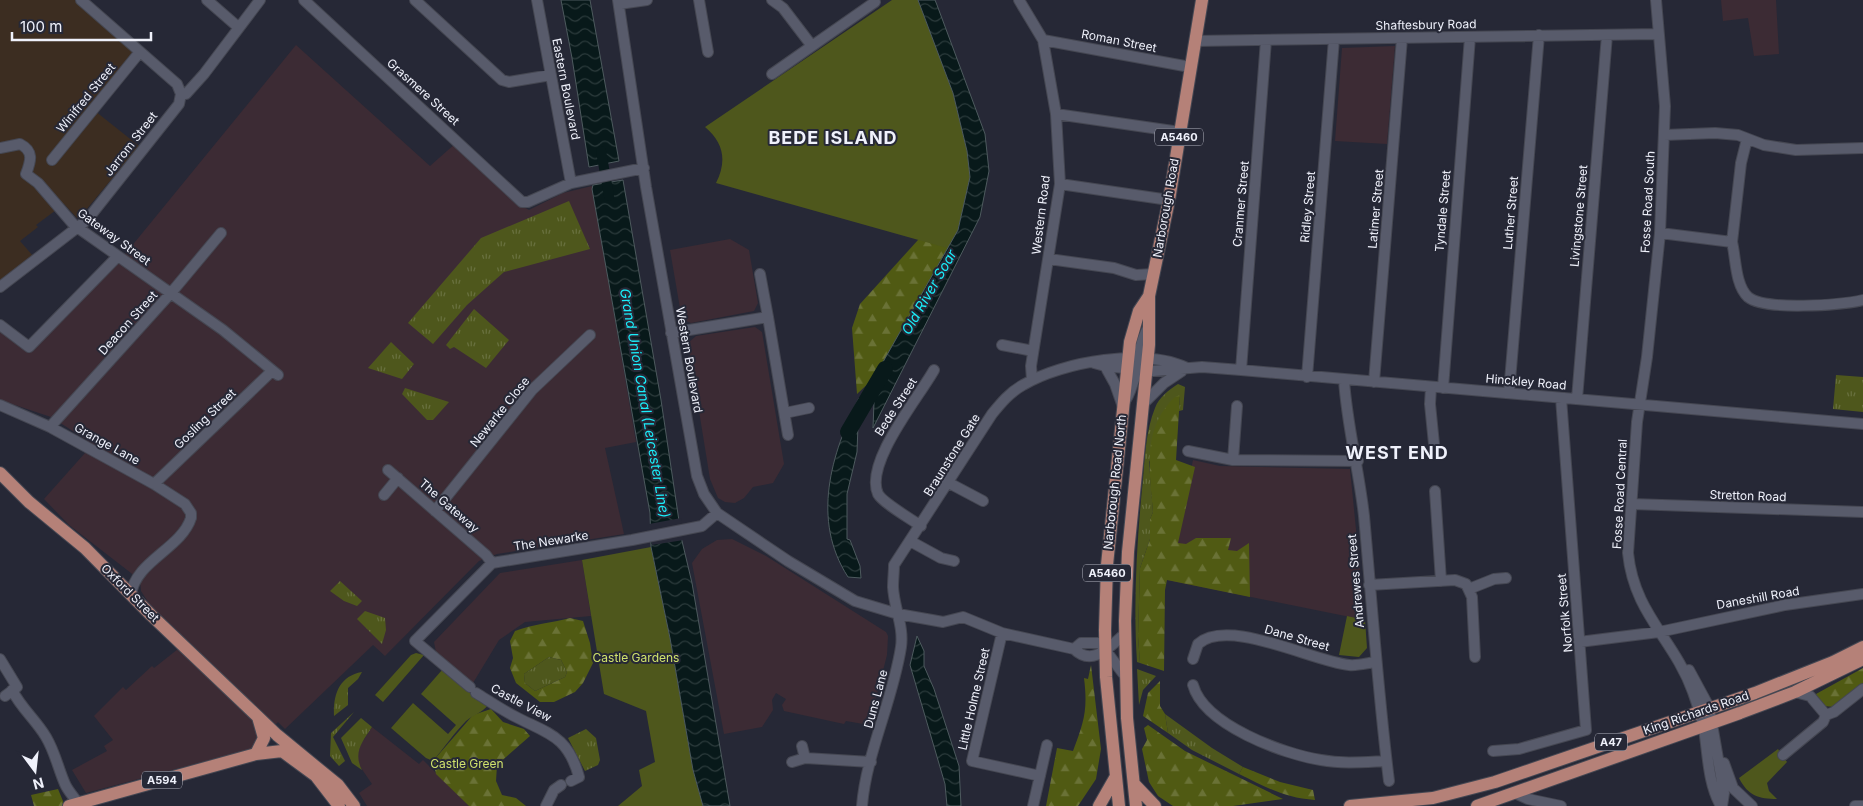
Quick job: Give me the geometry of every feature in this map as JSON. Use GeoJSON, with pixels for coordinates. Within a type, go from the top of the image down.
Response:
{"type":"FeatureCollection","features":[{"type":"Feature","properties":{"kind":"main road","name":"Narborough Road"},"geometry":{"type":"LineString","coordinates":[[1137,364],[1150,324],[1149,296],[1169,200],[1202,0]]}},
{"type":"Feature","properties":{"kind":"main road","name":"Narborough Road"},"geometry":{"type":"LineString","coordinates":[[1137,364],[1137,317],[1149,296]]}},
{"type":"Feature","properties":{"kind":"main road","name":"Narborough Road North"},"geometry":{"type":"LineString","coordinates":[[1119,806],[1105,650],[1107,564],[1123,405],[1137,364]]}},
{"type":"Feature","properties":{"kind":"main road","name":"Narborough Road North"},"geometry":{"type":"LineString","coordinates":[[1136,806],[1125,676],[1128,552],[1142,406],[1137,364]]}},
{"type":"Feature","properties":{"kind":"main road","name":"Oxford Street"},"geometry":{"type":"LineString","coordinates":[[0,473],[29,502],[85,548],[131,595],[258,716],[338,785],[354,806]]}},
{"type":"Feature","properties":{"kind":"main road","name":"King Richards Road"},"geometry":{"type":"LineString","coordinates":[[1350,806],[1432,798],[1495,782],[1800,676],[1863,647]]}},
{"type":"Feature","properties":{"kind":"main road","name":"King Richards Road"},"geometry":{"type":"LineString","coordinates":[[1477,806],[1795,692],[1863,659]]}},
{"type":"Feature","properties":{"kind":"main road"},"geometry":{"type":"LineString","coordinates":[[256,754],[264,738],[258,716]]}},
{"type":"Feature","properties":{"kind":"main road","name":"A594"},"geometry":{"type":"LineString","coordinates":[[74,805],[256,754],[282,751],[303,764],[329,790],[339,806]]}},
{"type":"Feature","properties":{"kind":"main road"},"geometry":{"type":"LineString","coordinates":[[1099,806],[1115,778]]}},
{"type":"Feature","properties":{"kind":"main road"},"geometry":{"type":"LineString","coordinates":[[1495,782],[1515,793]]}},
{"type":"Feature","properties":{"kind":"main road"},"geometry":{"type":"LineString","coordinates":[[1135,785],[1155,806]]}},
{"type":"Feature","properties":{"kind":"main road"},"geometry":{"type":"LineString","coordinates":[[329,790],[332,806]]}},
{"type":"Feature","properties":{"kind":"street"},"geometry":{"type":"LineString","coordinates":[[81,0],[176,84],[181,94]]}},
{"type":"Feature","properties":{"kind":"street"},"geometry":{"type":"LineString","coordinates":[[207,0],[238,27]]}},
{"type":"Feature","properties":{"kind":"street","name":"Jarrom Street"},"geometry":{"type":"LineString","coordinates":[[0,287],[78,228],[179,104],[181,94],[186,94],[204,74],[260,0]]}},
{"type":"Feature","properties":{"kind":"street","name":"Grasmere Street"},"geometry":{"type":"LineString","coordinates":[[304,0],[524,202],[571,183]]}},
{"type":"Feature","properties":{"kind":"street"},"geometry":{"type":"LineString","coordinates":[[415,0],[502,80],[509,82],[551,74]]}},
{"type":"Feature","properties":{"kind":"street","name":"Eastern Boulevard"},"geometry":{"type":"LineString","coordinates":[[537,0],[571,183]]}},
{"type":"Feature","properties":{"kind":"street"},"geometry":{"type":"LineString","coordinates":[[618,2],[647,0]]}},
{"type":"Feature","properties":{"kind":"street"},"geometry":{"type":"LineString","coordinates":[[699,0],[708,52]]}},
{"type":"Feature","properties":{"kind":"street"},"geometry":{"type":"LineString","coordinates":[[772,0],[783,8],[812,46]]}},
{"type":"Feature","properties":{"kind":"street","name":"Western Road"},"geometry":{"type":"LineString","coordinates":[[1019,0],[1043,40],[1056,114],[1060,184],[1033,351],[1032,380]]}},
{"type":"Feature","properties":{"kind":"street","name":"Fosse Road South"},"geometry":{"type":"LineString","coordinates":[[1640,404],[1660,233],[1664,135],[1665,106],[1656,0]]}},
{"type":"Feature","properties":{"kind":"street","name":"Western Boulevard"},"geometry":{"type":"LineString","coordinates":[[618,2],[671,334],[697,476],[704,494],[717,513],[788,561],[855,601],[898,614],[943,622],[964,617],[1002,633],[1074,649],[1081,643],[1100,643],[1105,650]]}},
{"type":"Feature","properties":{"kind":"street"},"geometry":{"type":"LineString","coordinates":[[772,74],[876,2]]}},
{"type":"Feature","properties":{"kind":"street","name":"Shaftesbury Road"},"geometry":{"type":"LineString","coordinates":[[1195,41],[1658,34]]}},
{"type":"Feature","properties":{"kind":"street","name":"Luther Street"},"geometry":{"type":"LineString","coordinates":[[1509,393],[1539,35]]}},
{"type":"Feature","properties":{"kind":"street","name":"Livingstone Street"},"geometry":{"type":"LineString","coordinates":[[1577,399],[1607,35]]}},
{"type":"Feature","properties":{"kind":"street","name":"Tyndale Street"},"geometry":{"type":"LineString","coordinates":[[1442,388],[1470,37]]}},
{"type":"Feature","properties":{"kind":"street","name":"Latimer Street"},"geometry":{"type":"LineString","coordinates":[[1374,382],[1402,38]]}},
{"type":"Feature","properties":{"kind":"street","name":"Ridley Street"},"geometry":{"type":"LineString","coordinates":[[1307,377],[1334,39]]}},
{"type":"Feature","properties":{"kind":"street","name":"Roman Street"},"geometry":{"type":"LineString","coordinates":[[1043,40],[1190,67]]}},
{"type":"Feature","properties":{"kind":"street","name":"Cranmer Street"},"geometry":{"type":"LineString","coordinates":[[1241,370],[1266,40]]}},
{"type":"Feature","properties":{"kind":"street","name":"Winifred Street"},"geometry":{"type":"LineString","coordinates":[[52,160],[139,53]]}},
{"type":"Feature","properties":{"kind":"street"},"geometry":{"type":"LineString","coordinates":[[1056,114],[1180,132]]}},
{"type":"Feature","properties":{"kind":"street"},"geometry":{"type":"LineString","coordinates":[[1664,135],[1716,133],[1738,135],[1765,146],[1796,150],[1863,148]]}},
{"type":"Feature","properties":{"kind":"street"},"geometry":{"type":"LineString","coordinates":[[1747,139],[1741,163],[1732,242],[1740,284],[1748,297],[1757,302],[1810,306],[1843,304],[1863,300]]}},
{"type":"Feature","properties":{"kind":"street","name":"Gateway Street"},"geometry":{"type":"LineString","coordinates":[[0,148],[20,144],[25,146],[30,154],[30,163],[26,174],[38,183],[78,228],[172,293]]}},
{"type":"Feature","properties":{"kind":"street"},"geometry":{"type":"LineString","coordinates":[[571,183],[644,168]]}},
{"type":"Feature","properties":{"kind":"street"},"geometry":{"type":"LineString","coordinates":[[1060,184],[1169,200]]}},
{"type":"Feature","properties":{"kind":"street","name":"Deacon Street"},"geometry":{"type":"LineString","coordinates":[[50,427],[172,293],[221,233]]}},
{"type":"Feature","properties":{"kind":"street"},"geometry":{"type":"LineString","coordinates":[[1660,233],[1732,242]]}},
{"type":"Feature","properties":{"kind":"street"},"geometry":{"type":"LineString","coordinates":[[0,325],[29,347],[118,256]]}},
{"type":"Feature","properties":{"kind":"street"},"geometry":{"type":"LineString","coordinates":[[1049,259],[1114,268],[1136,275],[1154,274]]}},
{"type":"Feature","properties":{"kind":"street"},"geometry":{"type":"LineString","coordinates":[[760,274],[788,435]]}},
{"type":"Feature","properties":{"kind":"street","name":"Gosling Street"},"geometry":{"type":"LineString","coordinates":[[154,484],[275,373],[223,330],[172,293]]}},
{"type":"Feature","properties":{"kind":"street"},"geometry":{"type":"LineString","coordinates":[[671,334],[768,317]]}},
{"type":"Feature","properties":{"kind":"street","name":"Newarke Close"},"geometry":{"type":"LineString","coordinates":[[436,511],[532,390],[590,335]]}},
{"type":"Feature","properties":{"kind":"street"},"geometry":{"type":"LineString","coordinates":[[1002,345],[1033,351]]}},
{"type":"Feature","properties":{"kind":"street","name":"Braunstone Gate"},"geometry":{"type":"LineString","coordinates":[[898,614],[893,588],[894,564],[949,484],[992,414],[1006,398],[1021,385],[1074,366],[1112,358],[1137,364]]}},
{"type":"Feature","properties":{"kind":"street","name":"Hinckley Road"},"geometry":{"type":"LineString","coordinates":[[1137,364],[1172,362],[1188,368],[1241,370],[1863,424]]}},
{"type":"Feature","properties":{"kind":"street","name":"Braunstone Gate"},"geometry":{"type":"LineString","coordinates":[[1094,363],[1105,366],[1137,364]]}},
{"type":"Feature","properties":{"kind":"street","name":"A5460"},"geometry":{"type":"LineString","coordinates":[[1105,366],[1115,384],[1123,405]]}},
{"type":"Feature","properties":{"kind":"street"},"geometry":{"type":"LineString","coordinates":[[1142,406],[1160,386],[1188,368]]}},
{"type":"Feature","properties":{"kind":"street","name":"Bede Street"},"geometry":{"type":"LineString","coordinates":[[921,526],[879,495],[875,484],[876,472],[885,449],[934,370]]}},
{"type":"Feature","properties":{"kind":"street","name":"Andrewes Street"},"geometry":{"type":"LineString","coordinates":[[1344,380],[1346,407],[1358,461],[1389,781]]}},
{"type":"Feature","properties":{"kind":"street"},"geometry":{"type":"LineString","coordinates":[[1431,387],[1430,404],[1435,454]]}},
{"type":"Feature","properties":{"kind":"street","name":"Norfolk Street"},"geometry":{"type":"LineString","coordinates":[[1493,751],[1519,749],[1586,730],[1561,398]]}},
{"type":"Feature","properties":{"kind":"street","name":"Fosse Road Central"},"geometry":{"type":"LineString","coordinates":[[1640,404],[1628,553],[1630,571],[1643,605],[1680,663],[1704,709],[1708,724],[1714,795],[1722,806]]}},
{"type":"Feature","properties":{"kind":"street","name":"Grange Lane"},"geometry":{"type":"LineString","coordinates":[[0,405],[50,427],[154,484],[185,504],[194,515],[184,529],[135,579],[131,595]]}},
{"type":"Feature","properties":{"kind":"street"},"geometry":{"type":"LineString","coordinates":[[1233,460],[1237,406]]}},
{"type":"Feature","properties":{"kind":"street"},"geometry":{"type":"LineString","coordinates":[[784,413],[809,408]]}},
{"type":"Feature","properties":{"kind":"street"},"geometry":{"type":"LineString","coordinates":[[1188,450],[1233,460],[1358,461]]}},
{"type":"Feature","properties":{"kind":"street","name":"The Gateway"},"geometry":{"type":"LineString","coordinates":[[388,470],[486,555],[492,563]]}},
{"type":"Feature","properties":{"kind":"street"},"geometry":{"type":"LineString","coordinates":[[384,495],[398,478]]}},
{"type":"Feature","properties":{"kind":"street"},"geometry":{"type":"LineString","coordinates":[[949,484],[983,501]]}},
{"type":"Feature","properties":{"kind":"street"},"geometry":{"type":"LineString","coordinates":[[1434,491],[1441,581]]}},
{"type":"Feature","properties":{"kind":"street","name":"Stretton Road"},"geometry":{"type":"LineString","coordinates":[[1632,504],[1863,512]]}},
{"type":"Feature","properties":{"kind":"street","name":"The Newarke"},"geometry":{"type":"LineString","coordinates":[[492,563],[702,526],[717,513]]}},
{"type":"Feature","properties":{"kind":"street"},"geometry":{"type":"LineString","coordinates":[[910,541],[941,558],[954,561]]}},
{"type":"Feature","properties":{"kind":"street","name":"Castle View"},"geometry":{"type":"LineString","coordinates":[[492,563],[415,640],[473,690],[515,716],[547,731],[559,740],[567,748],[580,777],[571,781]]}},
{"type":"Feature","properties":{"kind":"street"},"geometry":{"type":"LineString","coordinates":[[1469,589],[1494,579],[1506,578]]}},
{"type":"Feature","properties":{"kind":"street"},"geometry":{"type":"LineString","coordinates":[[1369,585],[1461,581],[1469,589],[1475,657]]}},
{"type":"Feature","properties":{"kind":"street","name":"Daneshill Road"},"geometry":{"type":"LineString","coordinates":[[1579,642],[1659,632],[1785,605],[1863,594]]}},
{"type":"Feature","properties":{"kind":"street","name":"Duns Lane"},"geometry":{"type":"LineString","coordinates":[[862,806],[871,762],[894,685],[901,646],[902,627],[898,614]]}},
{"type":"Feature","properties":{"kind":"street","name":"Little Holme Street"},"geometry":{"type":"LineString","coordinates":[[1002,633],[972,761],[1040,776]]}},
{"type":"Feature","properties":{"kind":"street"},"geometry":{"type":"LineString","coordinates":[[1125,676],[1105,650],[1126,633]]}},
{"type":"Feature","properties":{"kind":"street","name":"Dane Street"},"geometry":{"type":"LineString","coordinates":[[1194,659],[1198,644],[1204,639],[1211,636],[1230,636],[1271,642],[1349,665],[1376,662]]}},
{"type":"Feature","properties":{"kind":"street"},"geometry":{"type":"LineString","coordinates":[[0,659],[11,691],[25,712],[35,719],[56,756],[74,805]]}},
{"type":"Feature","properties":{"kind":"street"},"geometry":{"type":"LineString","coordinates":[[1783,755],[1822,722],[1826,715],[1834,712],[1863,689]]}},
{"type":"Feature","properties":{"kind":"street"},"geometry":{"type":"LineString","coordinates":[[1192,692],[1207,708],[1234,727],[1262,742],[1283,750],[1302,756],[1339,762],[1386,761]]}},
{"type":"Feature","properties":{"kind":"street"},"geometry":{"type":"LineString","coordinates":[[1795,692],[1810,696],[1826,715]]}},
{"type":"Feature","properties":{"kind":"street","name":"Fosse Road Central"},"geometry":{"type":"LineString","coordinates":[[1708,724],[1715,736],[1733,788],[1752,806]]}},
{"type":"Feature","properties":{"kind":"street","name":"Fosse Road Central"},"geometry":{"type":"LineString","coordinates":[[1715,736],[1724,793],[1722,806]]}},
{"type":"Feature","properties":{"kind":"street"},"geometry":{"type":"LineString","coordinates":[[1033,806],[1047,745]]}},
{"type":"Feature","properties":{"kind":"street"},"geometry":{"type":"LineString","coordinates":[[802,746],[805,758]]}},
{"type":"Feature","properties":{"kind":"street"},"geometry":{"type":"LineString","coordinates":[[792,762],[805,758],[871,762]]}},
{"type":"Feature","properties":{"kind":"street"},"geometry":{"type":"LineString","coordinates":[[546,806],[554,790],[561,785]]}},
{"type":"Feature","properties":{"kind":"street","name":"Duns Lane"},"geometry":{"type":"LineString","coordinates":[[866,789],[870,806]]}},
{"type":"Feature","properties":{"kind":"street"},"geometry":{"type":"LineString","coordinates":[[1515,793],[1528,799],[1561,806]]}},
{"type":"Feature","properties":{"kind":"street"},"geometry":{"type":"LineString","coordinates":[[1855,806],[1863,806]]}},
{"type":"Feature","properties":{"kind":"shaded area"},"geometry":{"type":"Polygon","coordinates":[[[0,0],[77,0],[134,52],[90,107],[139,146],[81,216],[77,218],[64,204],[36,225],[38,227],[20,241],[33,256],[0,281],[0,0]]]}},
{"type":"Feature","properties":{"kind":"shaded area"},"geometry":{"type":"Polygon","coordinates":[[[1721,0],[1776,0],[1779,54],[1754,56],[1748,18],[1723,21],[1721,0]]]}},
{"type":"Feature","properties":{"kind":"shaded area"},"geometry":{"type":"Polygon","coordinates":[[[296,45],[430,166],[456,143],[520,205],[529,210],[563,193],[592,186],[636,442],[605,448],[624,534],[497,554],[479,561],[385,656],[373,645],[285,729],[278,722],[251,749],[86,793],[72,770],[107,751],[104,746],[113,740],[94,716],[123,687],[126,690],[152,666],[154,668],[178,649],[141,591],[140,580],[69,525],[44,499],[93,444],[51,417],[0,400],[0,328],[29,347],[126,253],[296,45]]]}},
{"type":"Feature","properties":{"kind":"shaded area"},"geometry":{"type":"Polygon","coordinates":[[[1395,46],[1387,144],[1335,141],[1342,48],[1395,46]]]}},
{"type":"Feature","properties":{"kind":"shaded area"},"geometry":{"type":"Polygon","coordinates":[[[730,239],[749,250],[758,303],[754,311],[691,323],[686,321],[681,314],[670,250],[730,239]]]}},
{"type":"Feature","properties":{"kind":"shaded area"},"geometry":{"type":"Polygon","coordinates":[[[755,327],[762,332],[784,464],[773,483],[753,487],[744,498],[735,503],[725,502],[718,498],[710,479],[688,343],[696,336],[755,327]]]}},
{"type":"Feature","properties":{"kind":"shaded area"},"geometry":{"type":"Polygon","coordinates":[[[1193,460],[1220,466],[1350,469],[1365,620],[1167,580],[1193,460]]]}},
{"type":"Feature","properties":{"kind":"shaded area"},"geometry":{"type":"Polygon","coordinates":[[[732,539],[766,556],[886,632],[888,636],[887,655],[869,725],[846,721],[844,724],[784,711],[782,705],[786,699],[776,693],[772,700],[773,710],[762,727],[724,734],[692,563],[702,549],[717,540],[732,539]]]}},
{"type":"Feature","properties":{"kind":"shaded area"},"geometry":{"type":"Polygon","coordinates":[[[582,560],[591,616],[525,622],[499,640],[473,683],[436,652],[434,642],[500,573],[582,560]]]}},
{"type":"Feature","properties":{"kind":"shaded area"},"geometry":{"type":"Polygon","coordinates":[[[372,727],[419,764],[423,760],[469,806],[367,806],[359,793],[372,784],[357,762],[357,755],[361,744],[372,727]]]}},
{"type":"Feature","properties":{"kind":"green space"},"geometry":{"type":"Polygon","coordinates":[[[892,0],[918,0],[953,92],[967,151],[970,177],[958,230],[947,248],[716,183],[722,167],[722,153],[716,139],[705,127],[892,0]]]}},
{"type":"Feature","properties":{"kind":"green space"},"geometry":{"type":"Polygon","coordinates":[[[569,201],[590,249],[504,272],[467,305],[433,344],[408,323],[481,238],[569,201]]]}},
{"type":"Feature","properties":{"kind":"green space"},"geometry":{"type":"Polygon","coordinates":[[[958,230],[875,377],[857,394],[852,328],[860,304],[918,240],[927,235],[958,230]]]}},
{"type":"Feature","properties":{"kind":"green space"},"geometry":{"type":"Polygon","coordinates":[[[474,309],[509,340],[486,368],[454,347],[450,349],[446,345],[474,309]]]}},
{"type":"Feature","properties":{"kind":"green space"},"geometry":{"type":"Polygon","coordinates":[[[391,342],[414,364],[402,379],[368,368],[391,342]]]}},
{"type":"Feature","properties":{"kind":"green space"},"geometry":{"type":"Polygon","coordinates":[[[1836,375],[1863,377],[1863,412],[1833,409],[1836,375]]]}},
{"type":"Feature","properties":{"kind":"green space"},"geometry":{"type":"Polygon","coordinates":[[[1178,384],[1185,387],[1183,410],[1179,411],[1180,395],[1149,462],[1153,512],[1150,519],[1150,539],[1140,568],[1138,636],[1140,663],[1137,662],[1136,639],[1136,570],[1146,443],[1152,416],[1159,400],[1178,384]]]}},
{"type":"Feature","properties":{"kind":"green space"},"geometry":{"type":"Polygon","coordinates":[[[405,388],[449,402],[433,420],[427,420],[402,394],[405,388]]]}},
{"type":"Feature","properties":{"kind":"green space"},"geometry":{"type":"Polygon","coordinates":[[[1180,395],[1176,460],[1195,467],[1178,543],[1186,544],[1196,538],[1231,538],[1228,550],[1237,551],[1249,543],[1250,597],[1167,580],[1165,590],[1164,671],[1140,663],[1138,636],[1140,568],[1150,539],[1150,519],[1153,512],[1150,457],[1154,431],[1166,407],[1174,398],[1180,395]]]}},
{"type":"Feature","properties":{"kind":"green space","name":"Castle Gardens"},"geometry":{"type":"Polygon","coordinates":[[[651,547],[670,638],[693,770],[703,806],[618,806],[642,786],[639,770],[655,762],[646,711],[604,694],[582,560],[651,547]]]}},
{"type":"Feature","properties":{"kind":"green space"},"geometry":{"type":"Polygon","coordinates":[[[340,581],[362,601],[357,606],[344,601],[330,591],[340,581]]]}},
{"type":"Feature","properties":{"kind":"green space"},"geometry":{"type":"Polygon","coordinates":[[[365,611],[385,618],[386,630],[382,644],[357,619],[365,611]]]}},
{"type":"Feature","properties":{"kind":"green space"},"geometry":{"type":"Polygon","coordinates":[[[1347,616],[1365,620],[1367,648],[1359,657],[1339,655],[1347,616]]]}},
{"type":"Feature","properties":{"kind":"green space"},"geometry":{"type":"Polygon","coordinates":[[[570,618],[583,621],[590,643],[593,663],[583,683],[575,692],[554,702],[540,702],[516,683],[510,668],[513,658],[510,641],[515,631],[570,618]],[[549,657],[524,674],[525,683],[535,691],[565,677],[567,672],[561,660],[549,657]]]}},
{"type":"Feature","properties":{"kind":"green space"},"geometry":{"type":"Polygon","coordinates":[[[416,653],[424,655],[383,702],[375,695],[411,655],[416,653]]]}},
{"type":"Feature","properties":{"kind":"green space"},"geometry":{"type":"Polygon","coordinates":[[[549,657],[561,660],[567,672],[565,677],[535,691],[525,683],[524,674],[549,657]]]}},
{"type":"Feature","properties":{"kind":"green space"},"geometry":{"type":"Polygon","coordinates":[[[1091,665],[1101,749],[1096,779],[1078,806],[1046,806],[1057,748],[1073,751],[1080,732],[1086,699],[1084,678],[1088,679],[1091,665]]]}},
{"type":"Feature","properties":{"kind":"green space"},"geometry":{"type":"Polygon","coordinates":[[[1863,668],[1863,683],[1834,707],[1824,706],[1817,701],[1816,694],[1863,668]]]}},
{"type":"Feature","properties":{"kind":"green space"},"geometry":{"type":"Polygon","coordinates":[[[1137,669],[1156,676],[1143,690],[1139,705],[1137,669]]]}},
{"type":"Feature","properties":{"kind":"green space"},"geometry":{"type":"Polygon","coordinates":[[[442,670],[488,705],[466,721],[433,761],[426,758],[391,728],[413,703],[448,734],[456,725],[421,694],[442,670]]]}},
{"type":"Feature","properties":{"kind":"green space"},"geometry":{"type":"Polygon","coordinates":[[[362,672],[358,679],[348,688],[348,705],[334,716],[336,694],[339,688],[348,678],[362,672]]]}},
{"type":"Feature","properties":{"kind":"green space"},"geometry":{"type":"Polygon","coordinates":[[[1160,681],[1160,706],[1165,714],[1168,733],[1143,716],[1148,693],[1160,681]]]}},
{"type":"Feature","properties":{"kind":"green space","name":"Castle Green"},"geometry":{"type":"Polygon","coordinates":[[[491,709],[503,722],[524,729],[530,736],[497,765],[496,781],[502,795],[516,798],[526,806],[469,806],[436,774],[433,761],[473,715],[491,709]]]}},
{"type":"Feature","properties":{"kind":"green space"},"geometry":{"type":"Polygon","coordinates":[[[354,712],[333,737],[345,761],[339,766],[330,756],[331,733],[354,712]]]}},
{"type":"Feature","properties":{"kind":"green space"},"geometry":{"type":"Polygon","coordinates":[[[1165,714],[1212,748],[1243,767],[1239,774],[1192,750],[1168,733],[1165,714]]]}},
{"type":"Feature","properties":{"kind":"green space"},"geometry":{"type":"Polygon","coordinates":[[[361,718],[372,727],[360,748],[358,758],[362,770],[352,763],[341,738],[361,718]]]}},
{"type":"Feature","properties":{"kind":"green space"},"geometry":{"type":"Polygon","coordinates":[[[1148,725],[1185,751],[1283,799],[1233,806],[1173,806],[1158,796],[1149,782],[1142,749],[1147,740],[1144,728],[1148,725]]]}},
{"type":"Feature","properties":{"kind":"green space"},"geometry":{"type":"Polygon","coordinates":[[[586,729],[596,738],[600,760],[598,765],[585,771],[568,738],[586,729]]]}},
{"type":"Feature","properties":{"kind":"green space"},"geometry":{"type":"Polygon","coordinates":[[[1778,749],[1787,762],[1767,783],[1769,791],[1777,799],[1759,797],[1750,793],[1739,778],[1778,749]]]}},
{"type":"Feature","properties":{"kind":"green space"},"geometry":{"type":"Polygon","coordinates":[[[1243,767],[1280,782],[1313,790],[1315,800],[1294,797],[1267,787],[1239,774],[1243,767]]]}},
{"type":"Feature","properties":{"kind":"green space"},"geometry":{"type":"Polygon","coordinates":[[[58,789],[65,806],[34,806],[31,795],[58,789]]]}},
{"type":"Feature","properties":{"kind":"water"},"geometry":{"type":"Polygon","coordinates":[[[561,0],[590,0],[619,161],[589,167],[561,0]]]}},
{"type":"Feature","properties":{"kind":"water"},"geometry":{"type":"Polygon","coordinates":[[[918,0],[935,0],[985,134],[989,171],[980,217],[873,428],[875,376],[958,230],[970,177],[967,151],[953,93],[918,0]]]}},
{"type":"Feature","properties":{"kind":"water"},"geometry":{"type":"Polygon","coordinates":[[[623,180],[661,400],[682,541],[692,583],[730,806],[703,806],[693,770],[670,638],[651,547],[650,513],[592,189],[593,185],[623,180]]]}},
{"type":"Feature","properties":{"kind":"water"},"geometry":{"type":"Polygon","coordinates":[[[859,398],[857,452],[847,494],[847,539],[850,540],[860,566],[861,578],[848,577],[837,555],[830,533],[828,510],[833,464],[849,419],[859,398]]]}},
{"type":"Feature","properties":{"kind":"water"},"geometry":{"type":"Polygon","coordinates":[[[917,636],[924,651],[924,666],[934,689],[959,766],[961,806],[947,806],[945,784],[910,665],[917,636]]]}},
{"type":"Feature","properties":{"kind":"pier"},"geometry":{"type":"Polygon","coordinates":[[[681,518],[684,540],[652,545],[649,524],[681,518]]]}},
{"type":"Feature","properties":{"kind":"waterway","name":"Grand Union Canal (Leicester Line)"},"geometry":{"type":"LineString","coordinates":[[601,151],[609,196]]}},
{"type":"Feature","properties":{"kind":"waterway","name":"Old River Soar"},"geometry":{"type":"LineString","coordinates":[[848,432],[885,369]]}},
{"type":"Feature","properties":{"kind":"district","name":"BEDE ISLAND"},"geometry":{"type":"Point","coordinates":[833,138]}},
{"type":"Feature","properties":{"kind":"district","name":"WEST END"},"geometry":{"type":"Point","coordinates":[1397,453]}}]}
